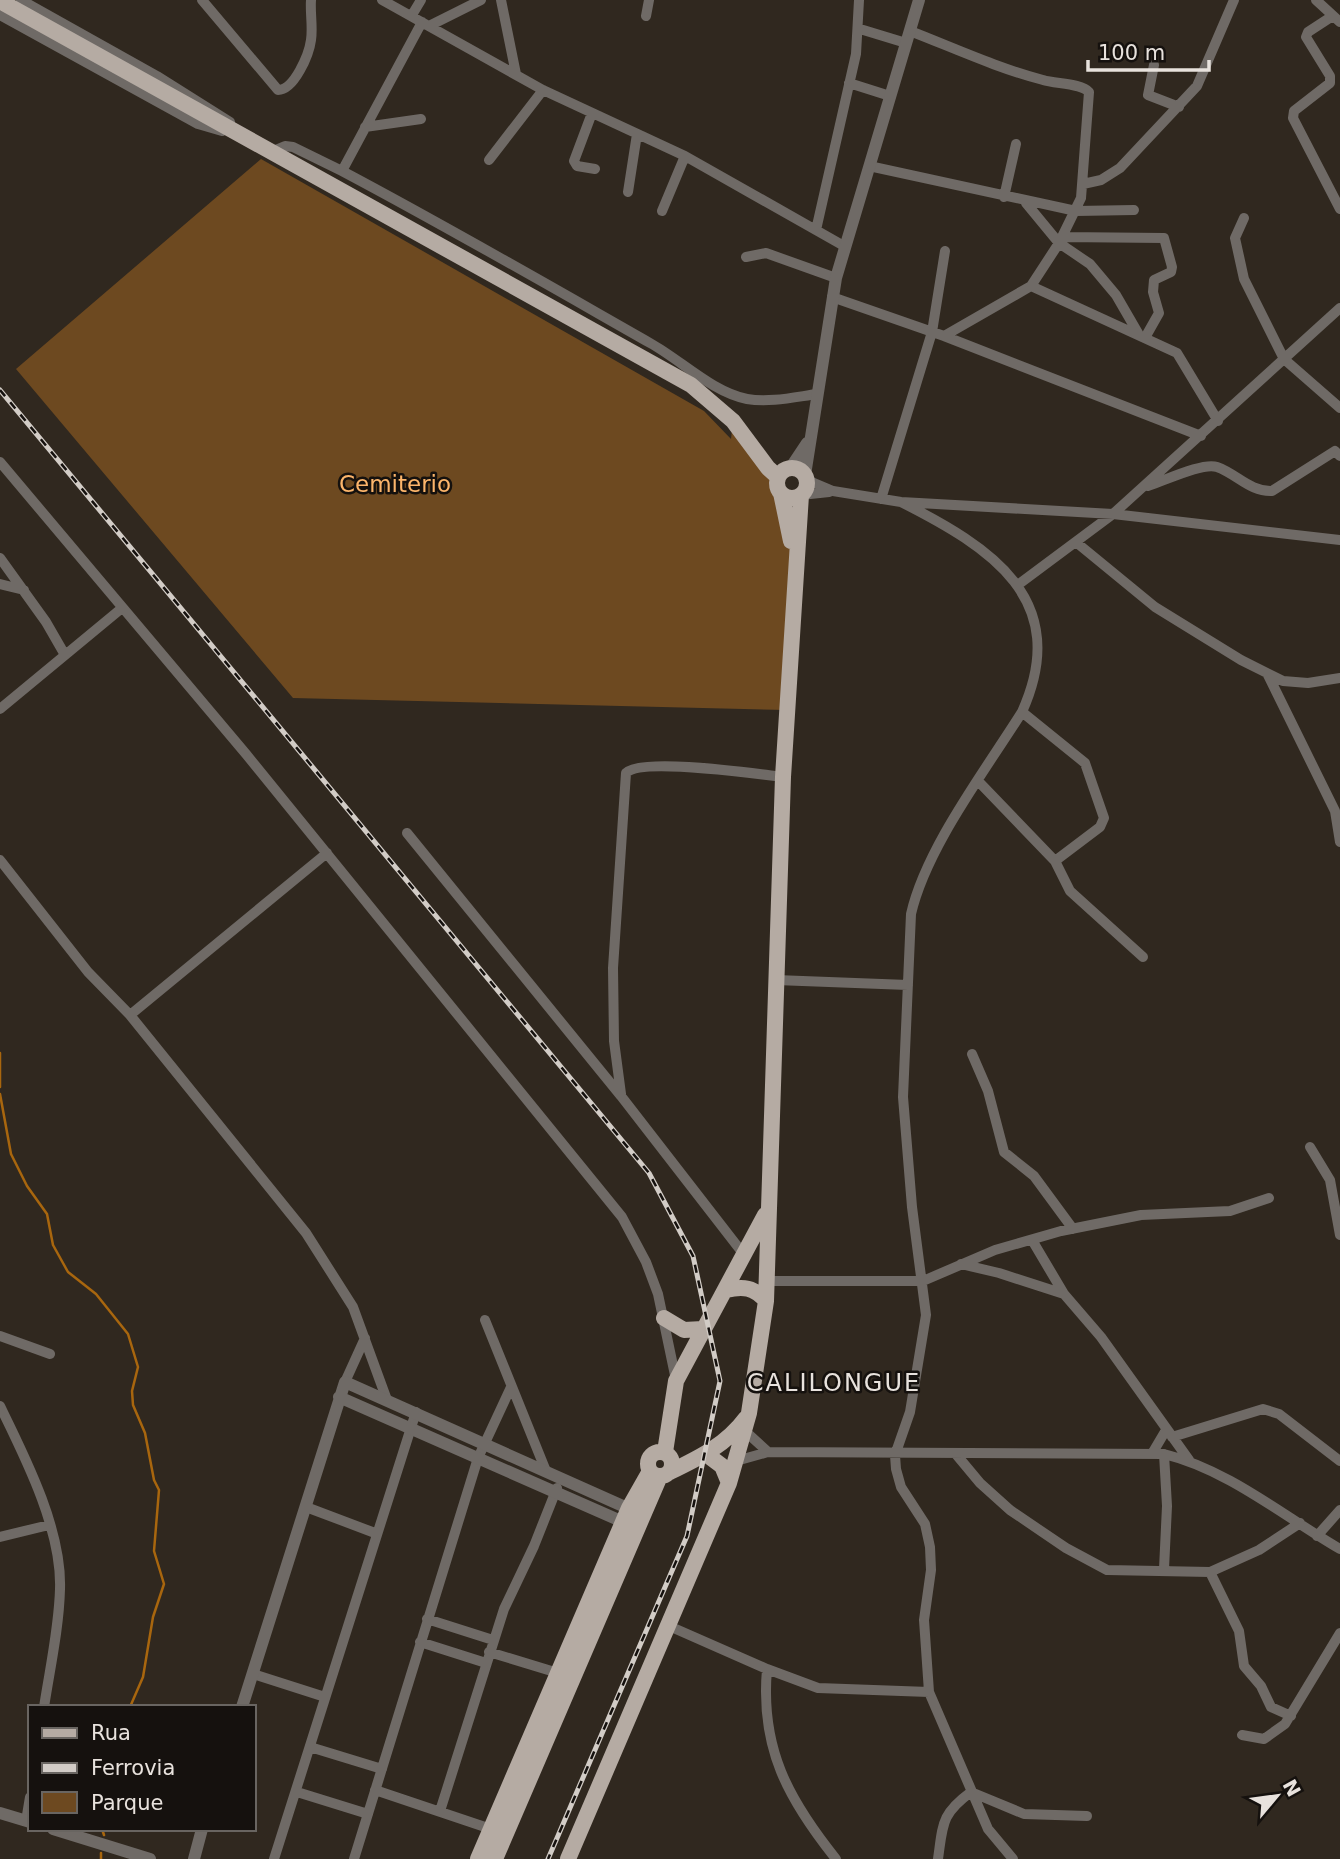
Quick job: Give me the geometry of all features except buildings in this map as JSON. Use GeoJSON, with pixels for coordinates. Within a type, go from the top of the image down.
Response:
{"type":"FeatureCollection","features":[{"type":"Feature","properties":{"kind":"main road"},"geometry":{"type":"LineString","coordinates":[[0,1],[681,379],[713,402],[743,434],[768,468],[793,479],[796,571],[783,777],[766,1301],[749,1413],[729,1483],[568,1859]]}},
{"type":"Feature","properties":{"kind":"main road"},"geometry":{"type":"LineString","coordinates":[[660,1473],[647,1464],[650,1456],[665,1452],[677,1381],[703,1329],[746,1257],[768,1210]]}},
{"type":"Feature","properties":{"kind":"main road"},"geometry":{"type":"LineString","coordinates":[[726,1290],[755,1290],[766,1301]]}},
{"type":"Feature","properties":{"kind":"main road"},"geometry":{"type":"LineString","coordinates":[[664,1318],[684,1330],[703,1329]]}},
{"type":"Feature","properties":{"kind":"main road"},"geometry":{"type":"LineString","coordinates":[[495,1859],[535,1750],[598,1599],[634,1519],[660,1473],[706,1454],[730,1436],[749,1413]]}},
{"type":"Feature","properties":{"kind":"main road"},"geometry":{"type":"LineString","coordinates":[[706,1454],[722,1466],[729,1483]]}},
{"type":"Feature","properties":{"kind":"main road"},"geometry":{"type":"LineString","coordinates":[[478,1859],[491,1829],[535,1750],[558,1673],[598,1599]]}},
{"type":"Feature","properties":{"kind":"street"},"geometry":{"type":"LineString","coordinates":[[202,0],[278,90],[288,86],[306,56],[311,41],[311,0]]}},
{"type":"Feature","properties":{"kind":"street"},"geometry":{"type":"LineString","coordinates":[[382,0],[543,90],[685,156],[844,246]]}},
{"type":"Feature","properties":{"kind":"street"},"geometry":{"type":"LineString","coordinates":[[412,15],[421,0]]}},
{"type":"Feature","properties":{"kind":"street"},"geometry":{"type":"LineString","coordinates":[[501,0],[516,74]]}},
{"type":"Feature","properties":{"kind":"street"},"geometry":{"type":"LineString","coordinates":[[646,16],[649,0]]}},
{"type":"Feature","properties":{"kind":"street"},"geometry":{"type":"LineString","coordinates":[[816,230],[860,29],[859,0]]}},
{"type":"Feature","properties":{"kind":"street"},"geometry":{"type":"LineString","coordinates":[[793,479],[810,436],[832,297],[844,246],[919,0]]}},
{"type":"Feature","properties":{"kind":"street"},"geometry":{"type":"LineString","coordinates":[[1083,184],[1101,180],[1120,168],[1197,86],[1234,0]]}},
{"type":"Feature","properties":{"kind":"street"},"geometry":{"type":"LineString","coordinates":[[1316,0],[1336,19],[1308,32],[1306,37],[1330,76],[1330,83],[1294,111],[1293,118],[1340,209]]}},
{"type":"Feature","properties":{"kind":"street"},"geometry":{"type":"LineString","coordinates":[[29,2],[213,109],[255,141]]}},
{"type":"Feature","properties":{"kind":"street"},"geometry":{"type":"LineString","coordinates":[[342,171],[426,24],[474,2]]}},
{"type":"Feature","properties":{"kind":"street"},"geometry":{"type":"LineString","coordinates":[[0,15],[198,124],[255,141]]}},
{"type":"Feature","properties":{"kind":"street"},"geometry":{"type":"LineString","coordinates":[[860,29],[908,37],[1023,75],[1087,89],[1083,184],[1076,211],[1060,240],[1031,286],[944,336]]}},
{"type":"Feature","properties":{"kind":"street"},"geometry":{"type":"LineString","coordinates":[[1154,65],[1148,95],[1179,107]]}},
{"type":"Feature","properties":{"kind":"street"},"geometry":{"type":"LineString","coordinates":[[849,83],[890,96]]}},
{"type":"Feature","properties":{"kind":"street"},"geometry":{"type":"LineString","coordinates":[[489,160],[543,90]]}},
{"type":"Feature","properties":{"kind":"street"},"geometry":{"type":"LineString","coordinates":[[592,113],[575,161],[577,166],[595,169]]}},
{"type":"Feature","properties":{"kind":"street"},"geometry":{"type":"LineString","coordinates":[[365,127],[421,120]]}},
{"type":"Feature","properties":{"kind":"street"},"geometry":{"type":"LineString","coordinates":[[628,191],[637,134]]}},
{"type":"Feature","properties":{"kind":"street"},"geometry":{"type":"LineString","coordinates":[[1004,197],[1016,144]]}},
{"type":"Feature","properties":{"kind":"street"},"geometry":{"type":"LineString","coordinates":[[273,151],[293,147],[342,171],[463,236],[746,399],[817,394]]}},
{"type":"Feature","properties":{"kind":"street"},"geometry":{"type":"LineString","coordinates":[[662,211],[685,156]]}},
{"type":"Feature","properties":{"kind":"street"},"geometry":{"type":"LineString","coordinates":[[869,166],[1026,203],[1076,211],[1133,209]]}},
{"type":"Feature","properties":{"kind":"street"},"geometry":{"type":"LineString","coordinates":[[1026,203],[1060,240],[1090,264],[1116,295],[1142,334]]}},
{"type":"Feature","properties":{"kind":"street"},"geometry":{"type":"LineString","coordinates":[[1244,218],[1235,238],[1238,265],[1284,359],[1340,408]]}},
{"type":"Feature","properties":{"kind":"street"},"geometry":{"type":"LineString","coordinates":[[1060,240],[1164,239],[1171,272],[1154,280],[1153,292],[1160,313],[1142,334]]}},
{"type":"Feature","properties":{"kind":"street"},"geometry":{"type":"LineString","coordinates":[[881,499],[933,332],[945,251]]}},
{"type":"Feature","properties":{"kind":"street"},"geometry":{"type":"LineString","coordinates":[[747,257],[766,253],[836,278]]}},
{"type":"Feature","properties":{"kind":"street"},"geometry":{"type":"LineString","coordinates":[[1031,286],[1142,334],[1177,353],[1185,361],[1218,421]]}},
{"type":"Feature","properties":{"kind":"street"},"geometry":{"type":"LineString","coordinates":[[832,297],[944,336],[1201,436]]}},
{"type":"Feature","properties":{"kind":"street"},"geometry":{"type":"LineString","coordinates":[[1019,584],[1113,514],[1340,308]]}},
{"type":"Feature","properties":{"kind":"street"},"geometry":{"type":"LineString","coordinates":[[1144,487],[1206,466],[1217,467],[1261,492],[1272,491],[1338,451]]}},
{"type":"Feature","properties":{"kind":"street"},"geometry":{"type":"LineString","coordinates":[[1,466],[327,853],[622,1217],[646,1262],[664,1318],[677,1381]]}},
{"type":"Feature","properties":{"kind":"street"},"geometry":{"type":"LineString","coordinates":[[793,479],[834,491],[901,502],[1113,514],[1340,540]]}},
{"type":"Feature","properties":{"kind":"street"},"geometry":{"type":"LineString","coordinates":[[793,479],[834,491]]}},
{"type":"Feature","properties":{"kind":"street"},"geometry":{"type":"LineString","coordinates":[[901,502],[972,541],[1019,584],[1031,612],[1036,641],[1036,670],[1022,712],[934,853],[917,890],[911,914],[903,1097],[912,1207],[926,1315],[920,1366],[910,1412],[895,1455],[901,1487],[923,1520],[930,1547],[931,1570],[924,1620],[929,1692],[988,1829],[1013,1859]]}},
{"type":"Feature","properties":{"kind":"street"},"geometry":{"type":"LineString","coordinates":[[1077,543],[1181,626],[1266,673],[1283,681],[1308,683],[1340,678]]}},
{"type":"Feature","properties":{"kind":"street"},"geometry":{"type":"LineString","coordinates":[[0,558],[24,590],[65,655]]}},
{"type":"Feature","properties":{"kind":"street"},"geometry":{"type":"LineString","coordinates":[[0,584],[24,590]]}},
{"type":"Feature","properties":{"kind":"street"},"geometry":{"type":"LineString","coordinates":[[0,709],[122,608]]}},
{"type":"Feature","properties":{"kind":"street"},"geometry":{"type":"LineString","coordinates":[[1266,673],[1335,811],[1340,842]]}},
{"type":"Feature","properties":{"kind":"street"},"geometry":{"type":"LineString","coordinates":[[1022,712],[1085,763],[1104,818],[1100,827],[1055,861]]}},
{"type":"Feature","properties":{"kind":"street"},"geometry":{"type":"LineString","coordinates":[[621,1096],[614,1041],[613,968],[626,773],[636,766],[707,768],[783,777]]}},
{"type":"Feature","properties":{"kind":"street"},"geometry":{"type":"LineString","coordinates":[[979,782],[1055,861],[1070,891],[1143,957]]}},
{"type":"Feature","properties":{"kind":"street"},"geometry":{"type":"LineString","coordinates":[[407,833],[621,1096],[746,1257]]}},
{"type":"Feature","properties":{"kind":"street"},"geometry":{"type":"LineString","coordinates":[[130,1015],[327,853]]}},
{"type":"Feature","properties":{"kind":"street"},"geometry":{"type":"LineString","coordinates":[[0,860],[88,972],[130,1015],[306,1233],[353,1307],[387,1400]]}},
{"type":"Feature","properties":{"kind":"street"},"geometry":{"type":"LineString","coordinates":[[776,980],[908,985]]}},
{"type":"Feature","properties":{"kind":"street"},"geometry":{"type":"LineString","coordinates":[[972,1055],[988,1091],[1004,1152],[1034,1176],[1073,1229]]}},
{"type":"Feature","properties":{"kind":"street"},"geometry":{"type":"LineString","coordinates":[[1310,1147],[1330,1180],[1340,1235]]}},
{"type":"Feature","properties":{"kind":"street"},"geometry":{"type":"LineString","coordinates":[[766,1281],[923,1281],[959,1264],[1073,1229],[1141,1215],[1230,1211],[1269,1198]]}},
{"type":"Feature","properties":{"kind":"street"},"geometry":{"type":"LineString","coordinates":[[1032,1240],[1064,1294],[1101,1337],[1189,1460]]}},
{"type":"Feature","properties":{"kind":"street"},"geometry":{"type":"LineString","coordinates":[[959,1264],[999,1273],[1064,1294]]}},
{"type":"Feature","properties":{"kind":"street"},"geometry":{"type":"LineString","coordinates":[[485,1320],[546,1471]]}},
{"type":"Feature","properties":{"kind":"street"},"geometry":{"type":"LineString","coordinates":[[0,1336],[50,1354]]}},
{"type":"Feature","properties":{"kind":"street"},"geometry":{"type":"LineString","coordinates":[[243,1705],[339,1397],[365,1338]]}},
{"type":"Feature","properties":{"kind":"street"},"geometry":{"type":"LineString","coordinates":[[345,1382],[561,1478],[634,1519]]}},
{"type":"Feature","properties":{"kind":"street"},"geometry":{"type":"LineString","coordinates":[[354,1859],[478,1458],[511,1387]]}},
{"type":"Feature","properties":{"kind":"street"},"geometry":{"type":"LineString","coordinates":[[339,1397],[555,1492],[634,1519]]}},
{"type":"Feature","properties":{"kind":"street"},"geometry":{"type":"LineString","coordinates":[[0,1406],[22,1451],[49,1525],[61,1588],[44,1705]]}},
{"type":"Feature","properties":{"kind":"street"},"geometry":{"type":"LineString","coordinates":[[1153,1452],[1169,1434],[1263,1409],[1279,1414],[1340,1461]]}},
{"type":"Feature","properties":{"kind":"street"},"geometry":{"type":"LineString","coordinates":[[274,1859],[415,1412]]}},
{"type":"Feature","properties":{"kind":"street"},"geometry":{"type":"LineString","coordinates":[[745,1431],[768,1452]]}},
{"type":"Feature","properties":{"kind":"street"},"geometry":{"type":"LineString","coordinates":[[736,1461],[768,1452],[895,1455],[1153,1452],[1189,1460],[1300,1522],[1340,1549]]}},
{"type":"Feature","properties":{"kind":"street"},"geometry":{"type":"LineString","coordinates":[[955,1453],[980,1483],[1010,1510],[1092,1564],[1107,1570],[1124,1572],[1164,1569],[1210,1572],[1259,1550],[1300,1522]]}},
{"type":"Feature","properties":{"kind":"street"},"geometry":{"type":"LineString","coordinates":[[1164,1454],[1167,1506],[1164,1569]]}},
{"type":"Feature","properties":{"kind":"street"},"geometry":{"type":"LineString","coordinates":[[440,1811],[493,1640],[561,1478]]}},
{"type":"Feature","properties":{"kind":"street"},"geometry":{"type":"LineString","coordinates":[[306,1507],[375,1533]]}},
{"type":"Feature","properties":{"kind":"street"},"geometry":{"type":"LineString","coordinates":[[1317,1536],[1340,1510]]}},
{"type":"Feature","properties":{"kind":"street"},"geometry":{"type":"LineString","coordinates":[[0,1537],[49,1525]]}},
{"type":"Feature","properties":{"kind":"street"},"geometry":{"type":"LineString","coordinates":[[1210,1572],[1239,1631],[1244,1666],[1261,1686],[1271,1707],[1291,1716]]}},
{"type":"Feature","properties":{"kind":"street"},"geometry":{"type":"LineString","coordinates":[[427,1619],[493,1640]]}},
{"type":"Feature","properties":{"kind":"street"},"geometry":{"type":"LineString","coordinates":[[669,1626],[818,1688],[929,1692]]}},
{"type":"Feature","properties":{"kind":"street"},"geometry":{"type":"LineString","coordinates":[[1242,1735],[1264,1739],[1280,1729],[1291,1716],[1340,1633]]}},
{"type":"Feature","properties":{"kind":"street"},"geometry":{"type":"LineString","coordinates":[[420,1642],[486,1662]]}},
{"type":"Feature","properties":{"kind":"street"},"geometry":{"type":"LineString","coordinates":[[489,1652],[558,1673]]}},
{"type":"Feature","properties":{"kind":"street"},"geometry":{"type":"LineString","coordinates":[[767,1669],[764,1702],[772,1748],[786,1784],[808,1824],[836,1859]]}},
{"type":"Feature","properties":{"kind":"street"},"geometry":{"type":"LineString","coordinates":[[253,1674],[325,1697]]}},
{"type":"Feature","properties":{"kind":"street"},"geometry":{"type":"LineString","coordinates":[[310,1747],[382,1769]]}},
{"type":"Feature","properties":{"kind":"street"},"geometry":{"type":"LineString","coordinates":[[375,1790],[491,1829]]}},
{"type":"Feature","properties":{"kind":"street"},"geometry":{"type":"LineString","coordinates":[[297,1792],[368,1814]]}},
{"type":"Feature","properties":{"kind":"street"},"geometry":{"type":"LineString","coordinates":[[971,1792],[1024,1814],[1087,1816]]}},
{"type":"Feature","properties":{"kind":"street"},"geometry":{"type":"LineString","coordinates":[[938,1859],[945,1817],[952,1806],[971,1792]]}},
{"type":"Feature","properties":{"kind":"street"},"geometry":{"type":"LineString","coordinates":[[0,1813],[28,1822]]}},
{"type":"Feature","properties":{"kind":"street"},"geometry":{"type":"LineString","coordinates":[[59,1831],[150,1859]]}},
{"type":"Feature","properties":{"kind":"street"},"geometry":{"type":"LineString","coordinates":[[194,1859],[201,1831]]}},
{"type":"Feature","properties":{"kind":"green space","name":"Cemiterio"},"geometry":{"type":"Polygon","coordinates":[[[261,159],[704,411],[731,439],[733,421],[777,482],[791,541],[787,710],[293,698],[16,369],[261,159]]]}},
{"type":"Feature","properties":{"kind":"waterway"},"geometry":{"type":"LineString","coordinates":[[0,1053],[0,1087]]}},
{"type":"Feature","properties":{"kind":"waterway"},"geometry":{"type":"LineString","coordinates":[[0,1094],[11,1154],[27,1186],[47,1214],[53,1245],[68,1272],[96,1294],[128,1334],[138,1367],[132,1391],[133,1405],[145,1433],[154,1480],[159,1490],[154,1551],[164,1584],[153,1617],[143,1677],[131,1705]]}},
{"type":"Feature","properties":{"kind":"waterway"},"geometry":{"type":"LineString","coordinates":[[103,1831],[104,1835]]}},
{"type":"Feature","properties":{"kind":"waterway"},"geometry":{"type":"LineString","coordinates":[[101,1853],[101,1859]]}},
{"type":"Feature","properties":{"kind":"railway"},"geometry":{"type":"LineString","coordinates":[[0,390],[649,1173],[693,1256],[720,1381],[687,1536],[548,1859]]}},
{"type":"Feature","properties":{"kind":"district","name":"CALILONGUE"},"geometry":{"type":"Point","coordinates":[834,1383]}}]}
